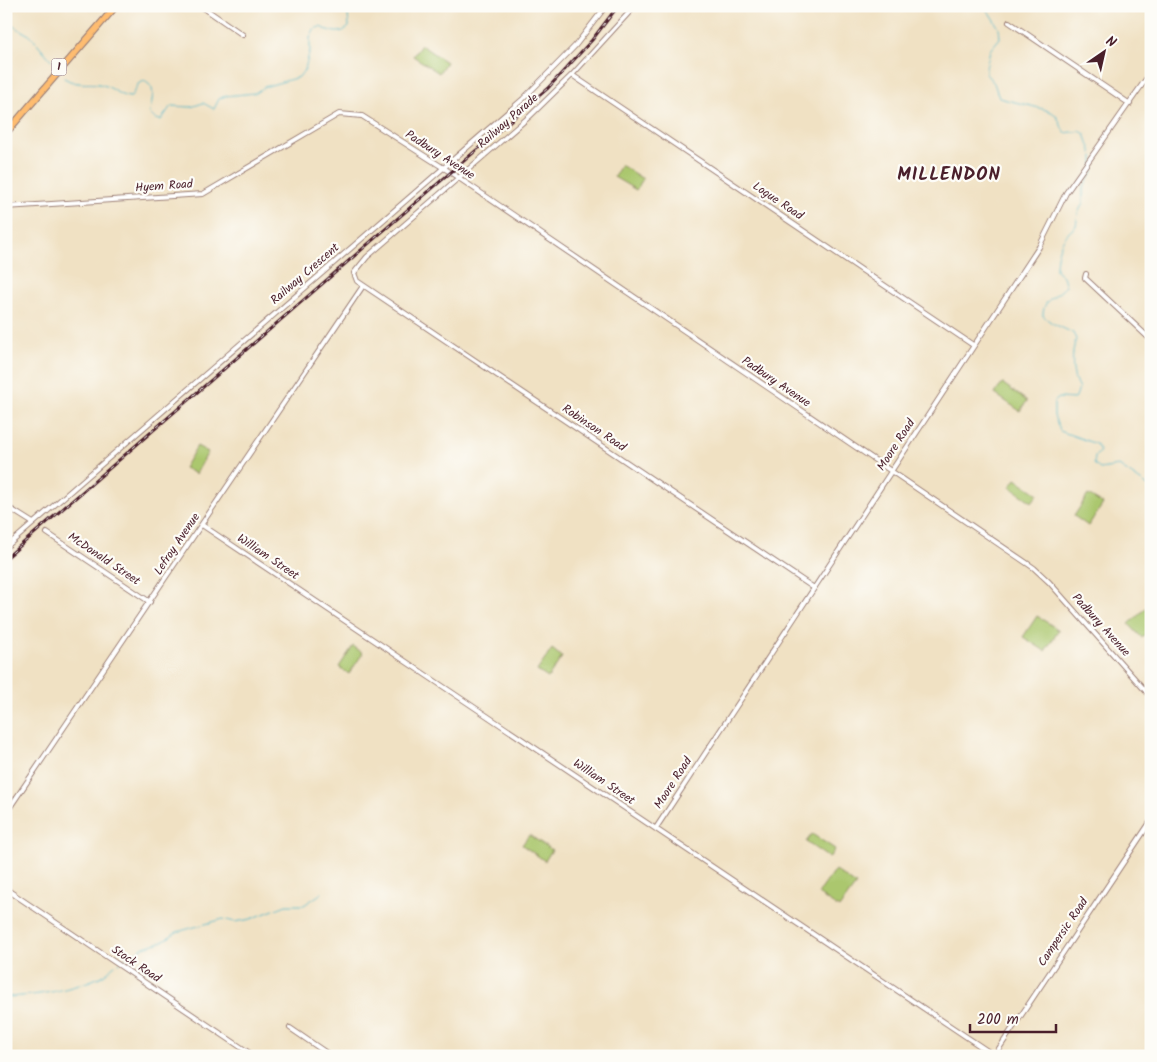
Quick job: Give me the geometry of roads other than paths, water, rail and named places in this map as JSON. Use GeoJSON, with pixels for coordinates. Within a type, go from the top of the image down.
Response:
{"type":"FeatureCollection","features":[{"type":"Feature","properties":{"kind":"highway","name":"1"},"geometry":{"type":"LineString","coordinates":[[6,128],[112,6]]}},
{"type":"Feature","properties":{"kind":"highway","name":"1"},"geometry":{"type":"LineString","coordinates":[[6,133],[116,6]]}},
{"type":"Feature","properties":{"kind":"street"},"geometry":{"type":"LineString","coordinates":[[201,6],[243,34]]}},
{"type":"Feature","properties":{"kind":"street","name":"Railway Crescent"},"geometry":{"type":"LineString","coordinates":[[6,547],[523,99],[575,46],[606,6]]}},
{"type":"Feature","properties":{"kind":"street","name":"Railway Parade"},"geometry":{"type":"LineString","coordinates":[[362,286],[357,281],[354,273],[358,267],[457,178],[530,116],[572,75],[635,6]]}},
{"type":"Feature","properties":{"kind":"street"},"geometry":{"type":"LineString","coordinates":[[1009,22],[1130,104]]}},
{"type":"Feature","properties":{"kind":"street","name":"Moore Road"},"geometry":{"type":"LineString","coordinates":[[656,828],[1039,247],[1066,193],[1151,72]]}},
{"type":"Feature","properties":{"kind":"street","name":"Logue Road"},"geometry":{"type":"LineString","coordinates":[[572,75],[973,345]]}},
{"type":"Feature","properties":{"kind":"street"},"geometry":{"type":"LineString","coordinates":[[1146,80],[1151,83]]}},
{"type":"Feature","properties":{"kind":"street","name":"Hyem Road"},"geometry":{"type":"LineString","coordinates":[[6,207],[203,194],[339,114],[362,116]]}},
{"type":"Feature","properties":{"kind":"street","name":"Padbury Avenue"},"geometry":{"type":"LineString","coordinates":[[362,116],[457,178],[1034,568],[1049,582],[1151,697]]}},
{"type":"Feature","properties":{"kind":"street"},"geometry":{"type":"LineString","coordinates":[[1092,282],[1151,340]]}},
{"type":"Feature","properties":{"kind":"street","name":"Lefroy Avenue"},"geometry":{"type":"LineString","coordinates":[[6,813],[362,286]]}},
{"type":"Feature","properties":{"kind":"street","name":"Robinson Road"},"geometry":{"type":"LineString","coordinates":[[362,286],[814,588]]}},
{"type":"Feature","properties":{"kind":"street"},"geometry":{"type":"LineString","coordinates":[[6,506],[33,523]]}},
{"type":"Feature","properties":{"kind":"street","name":"William Street"},"geometry":{"type":"LineString","coordinates":[[202,525],[994,1056]]}},
{"type":"Feature","properties":{"kind":"street","name":"McDonald Street"},"geometry":{"type":"LineString","coordinates":[[48,533],[150,602]]}},
{"type":"Feature","properties":{"kind":"street"},"geometry":{"type":"LineString","coordinates":[[6,802],[11,806]]}},
{"type":"Feature","properties":{"kind":"street","name":"Campersic Road"},"geometry":{"type":"LineString","coordinates":[[994,1056],[1151,821]]}},
{"type":"Feature","properties":{"kind":"street","name":"Stock Road"},"geometry":{"type":"LineString","coordinates":[[6,889],[254,1056]]}},
{"type":"Feature","properties":{"kind":"street"},"geometry":{"type":"LineString","coordinates":[[290,1028],[331,1056]]}},
{"type":"Feature","properties":{"kind":"waterway"},"geometry":{"type":"LineString","coordinates":[[64,78],[75,83],[101,84],[124,96],[131,97],[138,84],[144,81],[151,87],[153,96],[150,114],[155,119],[161,120],[171,106],[191,107],[203,103],[214,109],[219,99],[225,96],[255,93],[264,87],[299,77],[305,69],[310,50],[310,38],[314,29],[320,27],[338,32],[345,30],[349,27],[348,14],[355,6]]}},
{"type":"Feature","properties":{"kind":"waterway"},"geometry":{"type":"LineString","coordinates":[[985,6],[999,28],[1000,38],[990,50],[986,68],[986,74],[994,83],[999,98],[1050,111],[1057,117],[1065,133],[1080,131],[1085,134],[1092,153]]}},
{"type":"Feature","properties":{"kind":"waterway"},"geometry":{"type":"LineString","coordinates":[[6,22],[31,36],[52,61]]}},
{"type":"Feature","properties":{"kind":"waterway"},"geometry":{"type":"LineString","coordinates":[[1093,156],[1093,172],[1083,187],[1083,203],[1078,213],[1076,226],[1063,240],[1057,257],[1056,270],[1063,276],[1066,286],[1047,302],[1043,316],[1052,323],[1073,333],[1076,339],[1073,351],[1073,364],[1074,378],[1079,389],[1075,399],[1059,398],[1054,402],[1054,416],[1060,431],[1096,444],[1100,451],[1095,457],[1094,464],[1100,469],[1119,466],[1151,488]]}},
{"type":"Feature","properties":{"kind":"waterway"},"geometry":{"type":"LineString","coordinates":[[119,963],[144,947],[161,942],[177,932],[223,919],[235,922],[251,919],[286,905],[304,905],[322,893]]}},
{"type":"Feature","properties":{"kind":"waterway"},"geometry":{"type":"LineString","coordinates":[[6,997],[42,994],[66,989],[102,976],[115,965]]}},
{"type":"Feature","properties":{"kind":"railway"},"geometry":{"type":"LineString","coordinates":[[6,558],[548,88],[592,40],[618,6]]}},
{"type":"Feature","properties":{"kind":"district","name":"MILLENDON"},"geometry":{"type":"Point","coordinates":[949,175]}}]}
